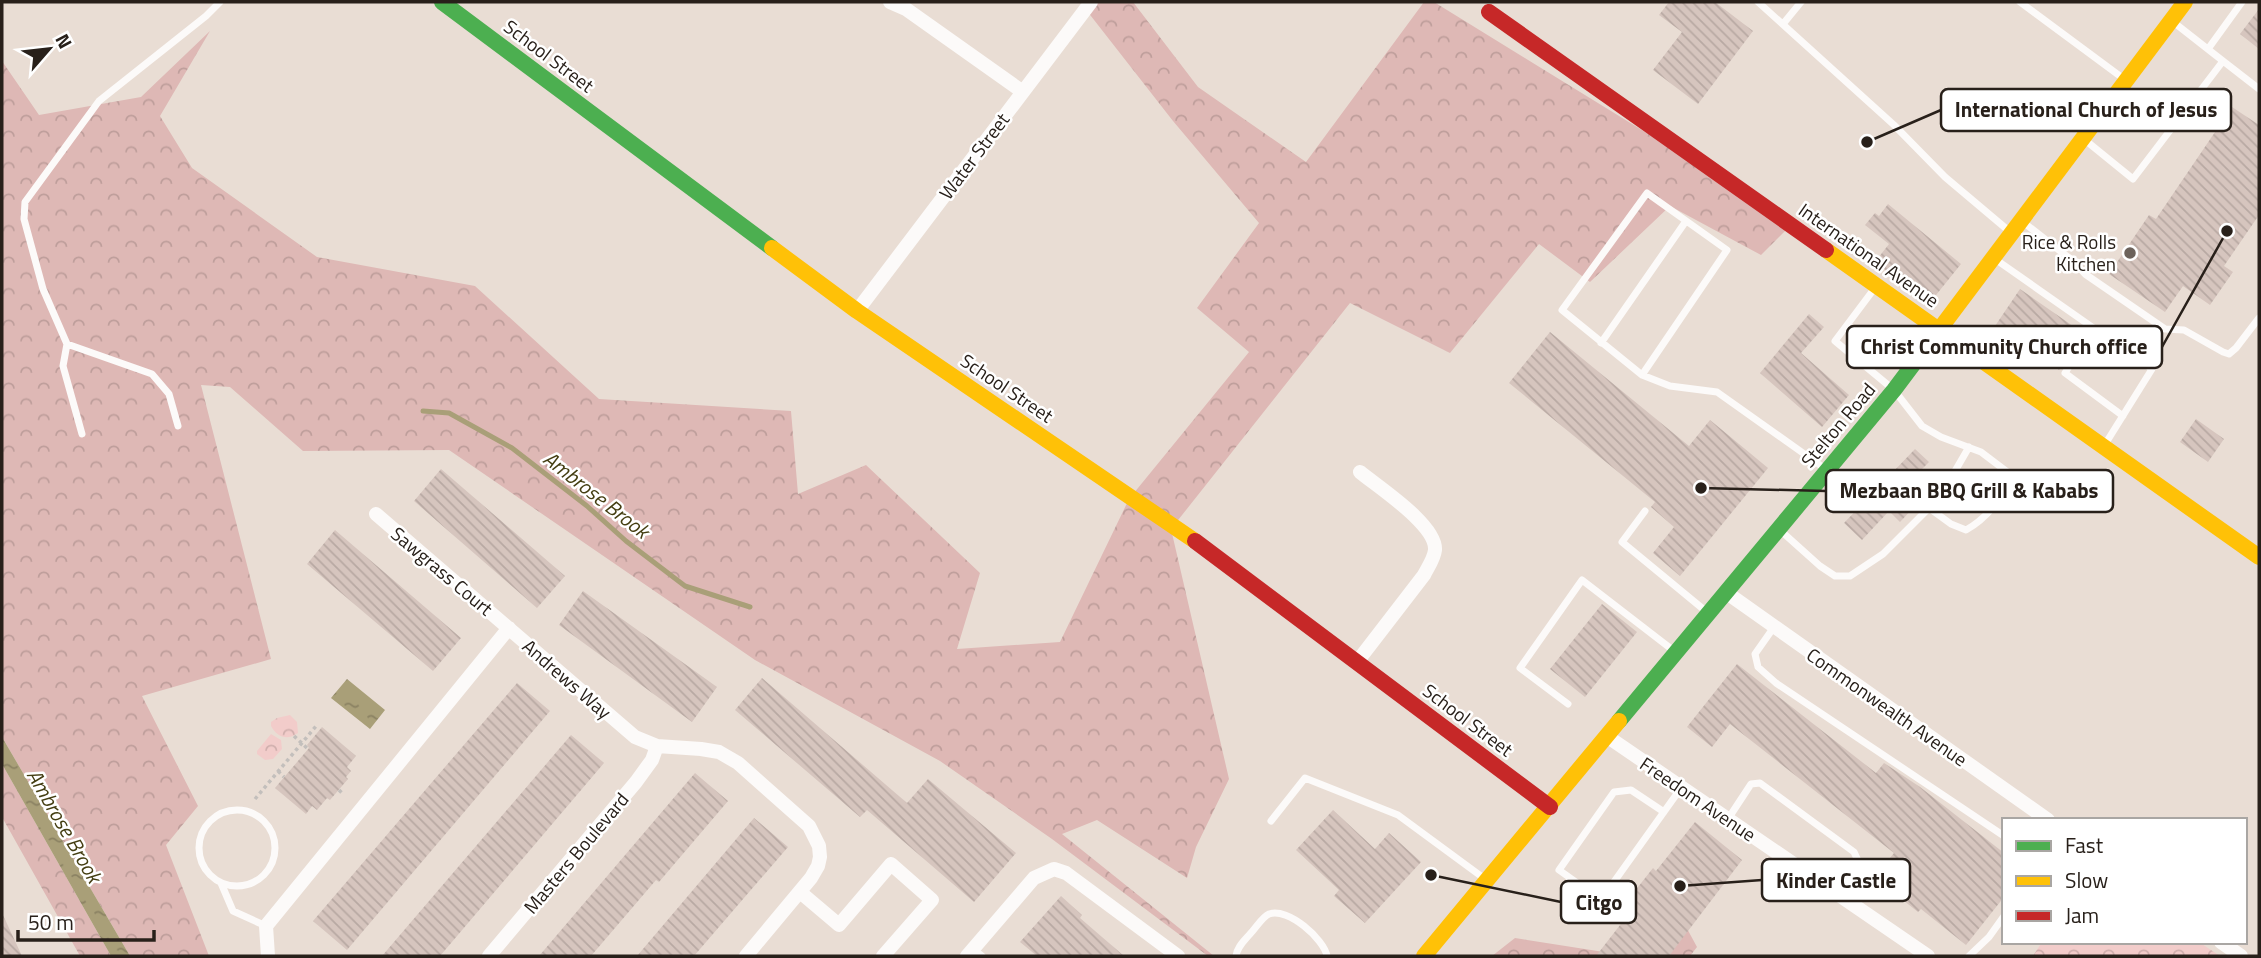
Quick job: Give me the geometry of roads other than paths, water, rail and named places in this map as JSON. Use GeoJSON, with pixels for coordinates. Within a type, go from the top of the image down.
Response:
{"type":"FeatureCollection","features":[{"type":"Feature","properties":{"kind":"street","name":"School Street"},"geometry":{"type":"LineString","coordinates":[[442,2],[857,311],[1209,550],[1549,807]]}},
{"type":"Feature","properties":{"kind":"street"},"geometry":{"type":"LineString","coordinates":[[890,2],[906,9],[1023,92]]}},
{"type":"Feature","properties":{"kind":"street","name":"Water Street"},"geometry":{"type":"LineString","coordinates":[[857,311],[1091,2]]}},
{"type":"Feature","properties":{"kind":"street","name":"Stelton Road"},"geometry":{"type":"LineString","coordinates":[[1424,956],[1894,390],[2185,2]]}},
{"type":"Feature","properties":{"kind":"street","name":"International Avenue"},"geometry":{"type":"LineString","coordinates":[[1489,12],[2259,557]]}},
{"type":"Feature","properties":{"kind":"street"},"geometry":{"type":"LineString","coordinates":[[1357,662],[1424,575],[1432,561],[1435,548],[1431,535],[1422,523],[1360,472]]}},
{"type":"Feature","properties":{"kind":"street","name":"Sawgrass Court"},"geometry":{"type":"LineString","coordinates":[[376,514],[509,628]]}},
{"type":"Feature","properties":{"kind":"street","name":"Commonwealth Avenue"},"geometry":{"type":"LineString","coordinates":[[1727,593],[2045,818]]}},
{"type":"Feature","properties":{"kind":"street","name":"Andrews Way"},"geometry":{"type":"LineString","coordinates":[[265,926],[509,628],[635,737],[657,746],[719,752],[738,763],[810,827],[819,846],[818,866],[800,892],[746,956]]}},
{"type":"Feature","properties":{"kind":"street","name":"Freedom Avenue"},"geometry":{"type":"LineString","coordinates":[[1608,737],[1928,956]]}},
{"type":"Feature","properties":{"kind":"street","name":"Masters Boulevard"},"geometry":{"type":"LineString","coordinates":[[489,956],[636,782],[652,760],[657,746]]}},
{"type":"Feature","properties":{"kind":"street"},"geometry":{"type":"LineString","coordinates":[[800,892],[839,925],[891,864],[932,900],[883,956]]}},
{"type":"Feature","properties":{"kind":"street"},"geometry":{"type":"LineString","coordinates":[[974,954],[1034,878],[1054,869],[1066,873],[1178,956]]}},
{"type":"Feature","properties":{"kind":"street"},"geometry":{"type":"LineString","coordinates":[[265,926],[268,956]]}},
{"type":"Feature","properties":{"kind":"street"},"geometry":{"type":"LineString","coordinates":[[2224,944],[2241,956]]}},
{"type":"Feature","properties":{"kind":"lane"},"geometry":{"type":"LineString","coordinates":[[82,434],[63,366],[67,344],[43,289],[24,219],[26,202],[99,101],[183,36],[220,2]]}},
{"type":"Feature","properties":{"kind":"lane"},"geometry":{"type":"LineString","coordinates":[[1758,2],[1895,125],[1945,177],[2017,228],[2073,261],[2085,274],[2165,329],[2184,330],[2229,354],[2259,318]]}},
{"type":"Feature","properties":{"kind":"lane"},"geometry":{"type":"LineString","coordinates":[[1783,24],[1801,2]]}},
{"type":"Feature","properties":{"kind":"lane"},"geometry":{"type":"LineString","coordinates":[[2020,2],[2127,81]]}},
{"type":"Feature","properties":{"kind":"lane"},"geometry":{"type":"LineString","coordinates":[[2208,49],[2242,2]]}},
{"type":"Feature","properties":{"kind":"lane"},"geometry":{"type":"LineString","coordinates":[[2171,21],[2259,89]]}},
{"type":"Feature","properties":{"kind":"lane"},"geometry":{"type":"LineString","coordinates":[[2084,139],[2133,179],[2223,61]]}},
{"type":"Feature","properties":{"kind":"lane"},"geometry":{"type":"LineString","coordinates":[[1642,375],[1727,250],[1647,193],[1562,310],[1642,375],[1670,386],[1717,392],[1828,470]]}},
{"type":"Feature","properties":{"kind":"lane"},"geometry":{"type":"LineString","coordinates":[[1601,343],[1686,221]]}},
{"type":"Feature","properties":{"kind":"lane"},"geometry":{"type":"LineString","coordinates":[[1994,259],[2152,369],[2103,447]]}},
{"type":"Feature","properties":{"kind":"lane"},"geometry":{"type":"LineString","coordinates":[[1876,286],[1835,341],[1894,390],[1922,426],[1941,437],[1981,452],[2014,477],[1979,522],[1966,530],[1951,524],[1929,508]]}},
{"type":"Feature","properties":{"kind":"lane"},"geometry":{"type":"LineString","coordinates":[[2093,328],[2065,373],[2123,416]]}},
{"type":"Feature","properties":{"kind":"lane"},"geometry":{"type":"LineString","coordinates":[[67,344],[152,374],[169,394],[178,426]]}},
{"type":"Feature","properties":{"kind":"lane"},"geometry":{"type":"LineString","coordinates":[[1780,530],[1835,576],[1850,576],[1883,554],[1929,508],[1944,490],[1969,447]]}},
{"type":"Feature","properties":{"kind":"lane"},"geometry":{"type":"LineString","coordinates":[[1645,511],[1622,542],[1710,614]]}},
{"type":"Feature","properties":{"kind":"lane"},"geometry":{"type":"LineString","coordinates":[[1568,704],[1520,668],[1582,580],[1677,654]]}},
{"type":"Feature","properties":{"kind":"lane"},"geometry":{"type":"LineString","coordinates":[[1774,627],[1755,654],[1758,667],[1776,683],[2002,835]]}},
{"type":"Feature","properties":{"kind":"lane"},"geometry":{"type":"LineString","coordinates":[[1271,821],[1305,778],[1398,815],[1488,882]]}},
{"type":"Feature","properties":{"kind":"lane"},"geometry":{"type":"LineString","coordinates":[[1727,820],[1751,784],[1760,783],[1854,852],[1862,874],[1845,900]]}},
{"type":"Feature","properties":{"kind":"lane"},"geometry":{"type":"LineString","coordinates":[[1664,812],[1630,790],[1614,792],[1559,870],[1601,900],[1664,812],[1681,788]]}},
{"type":"Feature","properties":{"kind":"lane"},"geometry":{"type":"LineString","coordinates":[[221,883],[247,885],[259,879],[274,860],[273,836],[268,825],[248,811],[224,812],[214,818],[200,838],[199,851],[203,864],[221,883],[233,911],[265,926]]}},
{"type":"Feature","properties":{"kind":"lane"},"geometry":{"type":"LineString","coordinates":[[1236,956],[1238,948],[1265,916],[1273,913],[1289,916],[1316,936],[1323,944],[1326,956]]}},
{"type":"Feature","properties":{"kind":"lane"},"geometry":{"type":"LineString","coordinates":[[1969,956],[1989,937],[2002,919]]}},
{"type":"Feature","properties":{"kind":"water"},"geometry":{"type":"Polygon","coordinates":[[[347,679],[385,710],[370,729],[331,698],[347,679]]]}},
{"type":"Feature","properties":{"kind":"water"},"geometry":{"type":"Polygon","coordinates":[[[2,737],[130,956],[111,956],[2,764],[2,737]]]}},
{"type":"Feature","properties":{"kind":"waterway","name":"Ambrose Brook"},"geometry":{"type":"LineString","coordinates":[[423,411],[449,413],[512,448],[685,586],[750,607]]}},
{"type":"Feature","properties":{"kind":"place","name":"International Church of Jesus"},"geometry":{"type":"Point","coordinates":[1867,142]}},
{"type":"Feature","properties":{"kind":"place","name":"Christ Community Church office"},"geometry":{"type":"Point","coordinates":[2227,231]}},
{"type":"Feature","properties":{"kind":"place","name":"Rice & Rolls Kitchen"},"geometry":{"type":"Point","coordinates":[2130,253]}},
{"type":"Feature","properties":{"kind":"place","name":"Mezbaan BBQ Grill & Kababs"},"geometry":{"type":"Point","coordinates":[1701,488]}},
{"type":"Feature","properties":{"kind":"place","name":"Citgo"},"geometry":{"type":"Point","coordinates":[1431,875]}},
{"type":"Feature","properties":{"kind":"place","name":"Kinder Castle"},"geometry":{"type":"Point","coordinates":[1680,886]}}]}
